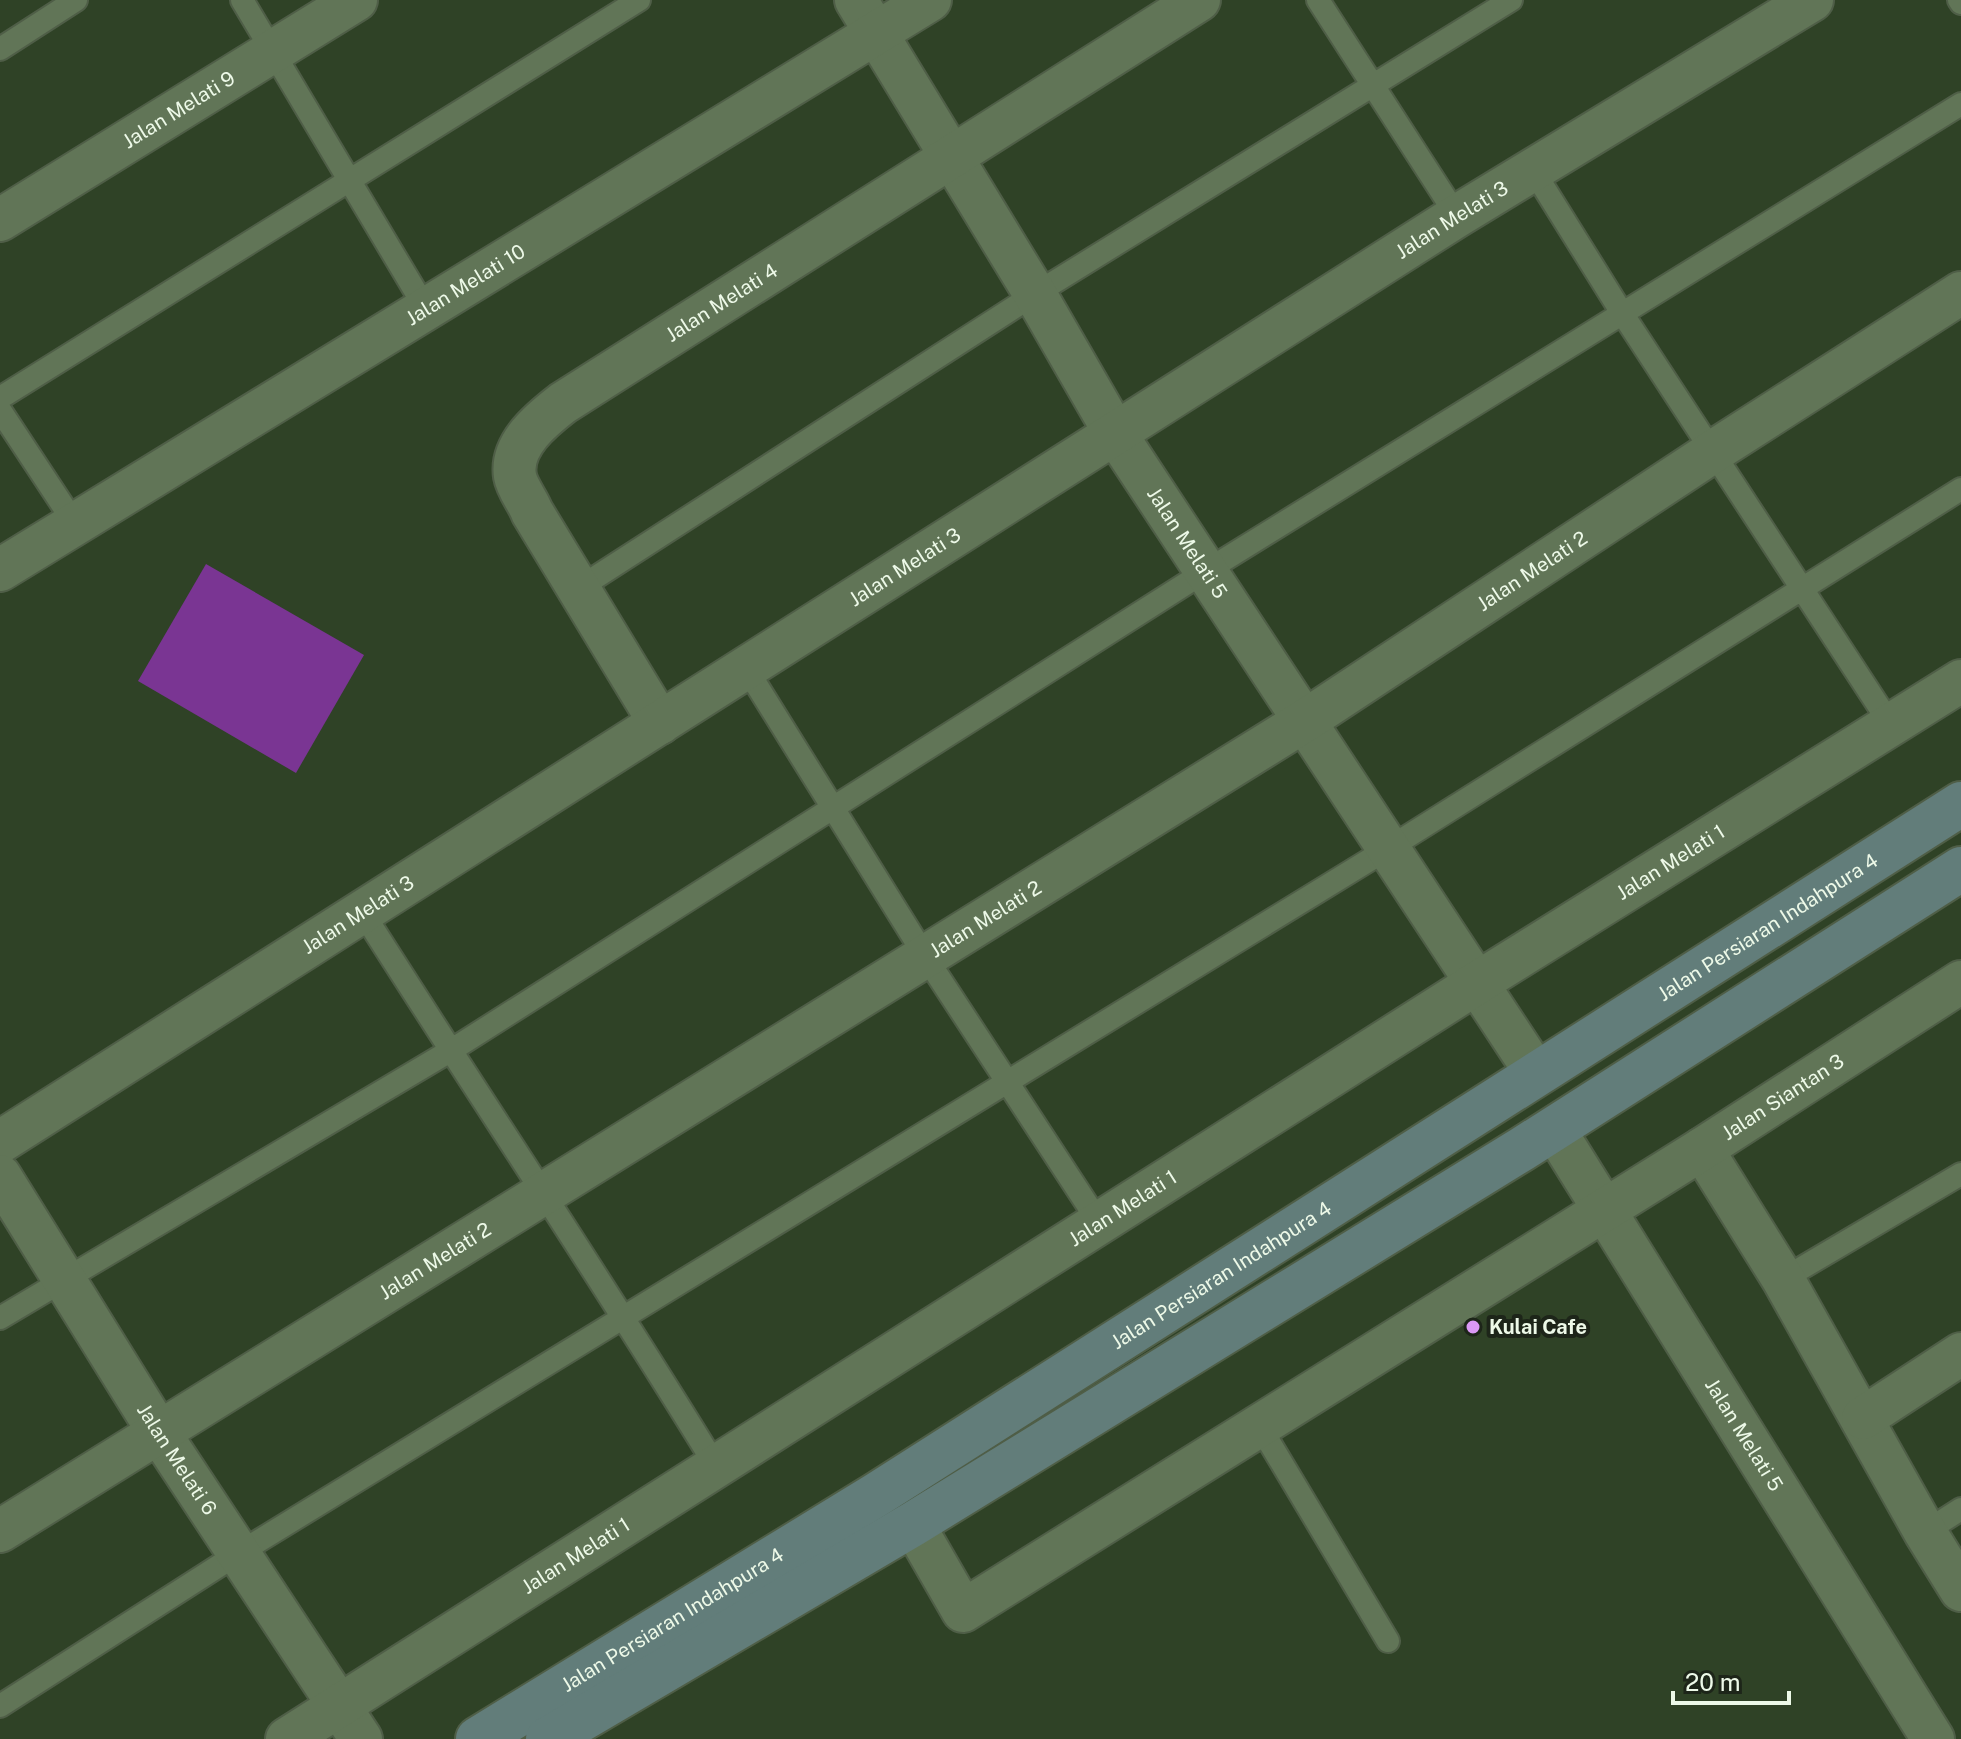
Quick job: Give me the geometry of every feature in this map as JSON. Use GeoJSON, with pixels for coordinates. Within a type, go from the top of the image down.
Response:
{"type":"FeatureCollection","features":[{"type":"Feature","properties":{"kind":"main road","name":"Jalan Persiaran Indahpura 4"},"geometry":{"type":"LineString","coordinates":[[478,1739],[876,1495],[1961,804]]}},
{"type":"Feature","properties":{"kind":"main road","name":"Jalan Persiaran Indahpura 4"},"geometry":{"type":"LineString","coordinates":[[548,1739],[913,1524],[1554,1129],[1961,869]]}},
{"type":"Feature","properties":{"kind":"street","name":"Jalan Melati 9"},"geometry":{"type":"LineString","coordinates":[[0,220],[356,0]]}},
{"type":"Feature","properties":{"kind":"street","name":"Jalan Melati 10"},"geometry":{"type":"LineString","coordinates":[[0,570],[426,309],[866,16],[930,0]]}},
{"type":"Feature","properties":{"kind":"street","name":"Jalan Melati 4"},"geometry":{"type":"LineString","coordinates":[[660,723],[515,476],[520,447],[536,424],[563,403],[1199,0]]}},
{"type":"Feature","properties":{"kind":"street","name":"Jalan Melati 3"},"geometry":{"type":"LineString","coordinates":[[0,1142],[1533,170],[1761,14],[1812,0]]}},
{"type":"Feature","properties":{"kind":"street","name":"Jalan Melati 5"},"geometry":{"type":"LineString","coordinates":[[866,16],[1035,294],[1115,433],[1536,1073]]}},
{"type":"Feature","properties":{"kind":"street","name":"Jalan Melati 2"},"geometry":{"type":"LineString","coordinates":[[0,1531],[1306,720],[1714,451],[1961,293]]}},
{"type":"Feature","properties":{"kind":"street","name":"Jalan Melati 1"},"geometry":{"type":"LineString","coordinates":[[287,1739],[350,1722],[717,1468],[1477,983],[1961,681]]}},
{"type":"Feature","properties":{"kind":"street","name":"Jalan Siantan 3"},"geometry":{"type":"LineString","coordinates":[[913,1524],[963,1611],[1702,1149],[1961,982]]}},
{"type":"Feature","properties":{"kind":"street","name":"Jalan Melati 5"},"geometry":{"type":"LineString","coordinates":[[1554,1129],[1933,1739]]}},
{"type":"Feature","properties":{"kind":"street"},"geometry":{"type":"LineString","coordinates":[[1702,1149],[1783,1279],[1925,1532],[1961,1590]]}},
{"type":"Feature","properties":{"kind":"street","name":"Jalan Melati 6"},"geometry":{"type":"LineString","coordinates":[[0,1176],[158,1431],[350,1722]]}},
{"type":"Feature","properties":{"kind":"street"},"geometry":{"type":"LineString","coordinates":[[1863,1418],[1961,1354]]}},
{"type":"Feature","properties":{"kind":"lane"},"geometry":{"type":"LineString","coordinates":[[0,49],[76,0]]}},
{"type":"Feature","properties":{"kind":"lane"},"geometry":{"type":"LineString","coordinates":[[242,0],[426,309]]}},
{"type":"Feature","properties":{"kind":"lane"},"geometry":{"type":"LineString","coordinates":[[0,398],[350,177],[639,0]]}},
{"type":"Feature","properties":{"kind":"lane"},"geometry":{"type":"LineString","coordinates":[[1318,0],[1457,216]]}},
{"type":"Feature","properties":{"kind":"lane"},"geometry":{"type":"LineString","coordinates":[[579,588],[1035,294],[1511,0]]}},
{"type":"Feature","properties":{"kind":"lane"},"geometry":{"type":"LineString","coordinates":[[0,1318],[62,1278],[450,1051],[1206,571],[1961,104]]}},
{"type":"Feature","properties":{"kind":"lane"},"geometry":{"type":"LineString","coordinates":[[1533,170],[1622,313],[1891,725]]}},
{"type":"Feature","properties":{"kind":"lane"},"geometry":{"type":"LineString","coordinates":[[0,410],[75,524]]}},
{"type":"Feature","properties":{"kind":"lane"},"geometry":{"type":"LineString","coordinates":[[0,1706],[239,1553],[1389,848],[1961,489]]}},
{"type":"Feature","properties":{"kind":"lane"},"geometry":{"type":"LineString","coordinates":[[746,668],[834,805],[925,956],[1100,1224]]}},
{"type":"Feature","properties":{"kind":"lane"},"geometry":{"type":"LineString","coordinates":[[363,913],[542,1194],[624,1315],[717,1468]]}},
{"type":"Feature","properties":{"kind":"lane"},"geometry":{"type":"LineString","coordinates":[[1783,1279],[1961,1174]]}},
{"type":"Feature","properties":{"kind":"lane"},"geometry":{"type":"LineString","coordinates":[[1259,1425],[1388,1641]]}},
{"type":"Feature","properties":{"kind":"lane"},"geometry":{"type":"LineString","coordinates":[[1925,1532],[1961,1509]]}},
{"type":"Feature","properties":{"kind":"shaded area"},"geometry":{"type":"Polygon","coordinates":[[[206,564],[364,655],[296,773],[138,681],[206,564]]]}},
{"type":"Feature","properties":{"kind":"place","name":"Kulai Cafe"},"geometry":{"type":"Point","coordinates":[1473,1327]}}]}
